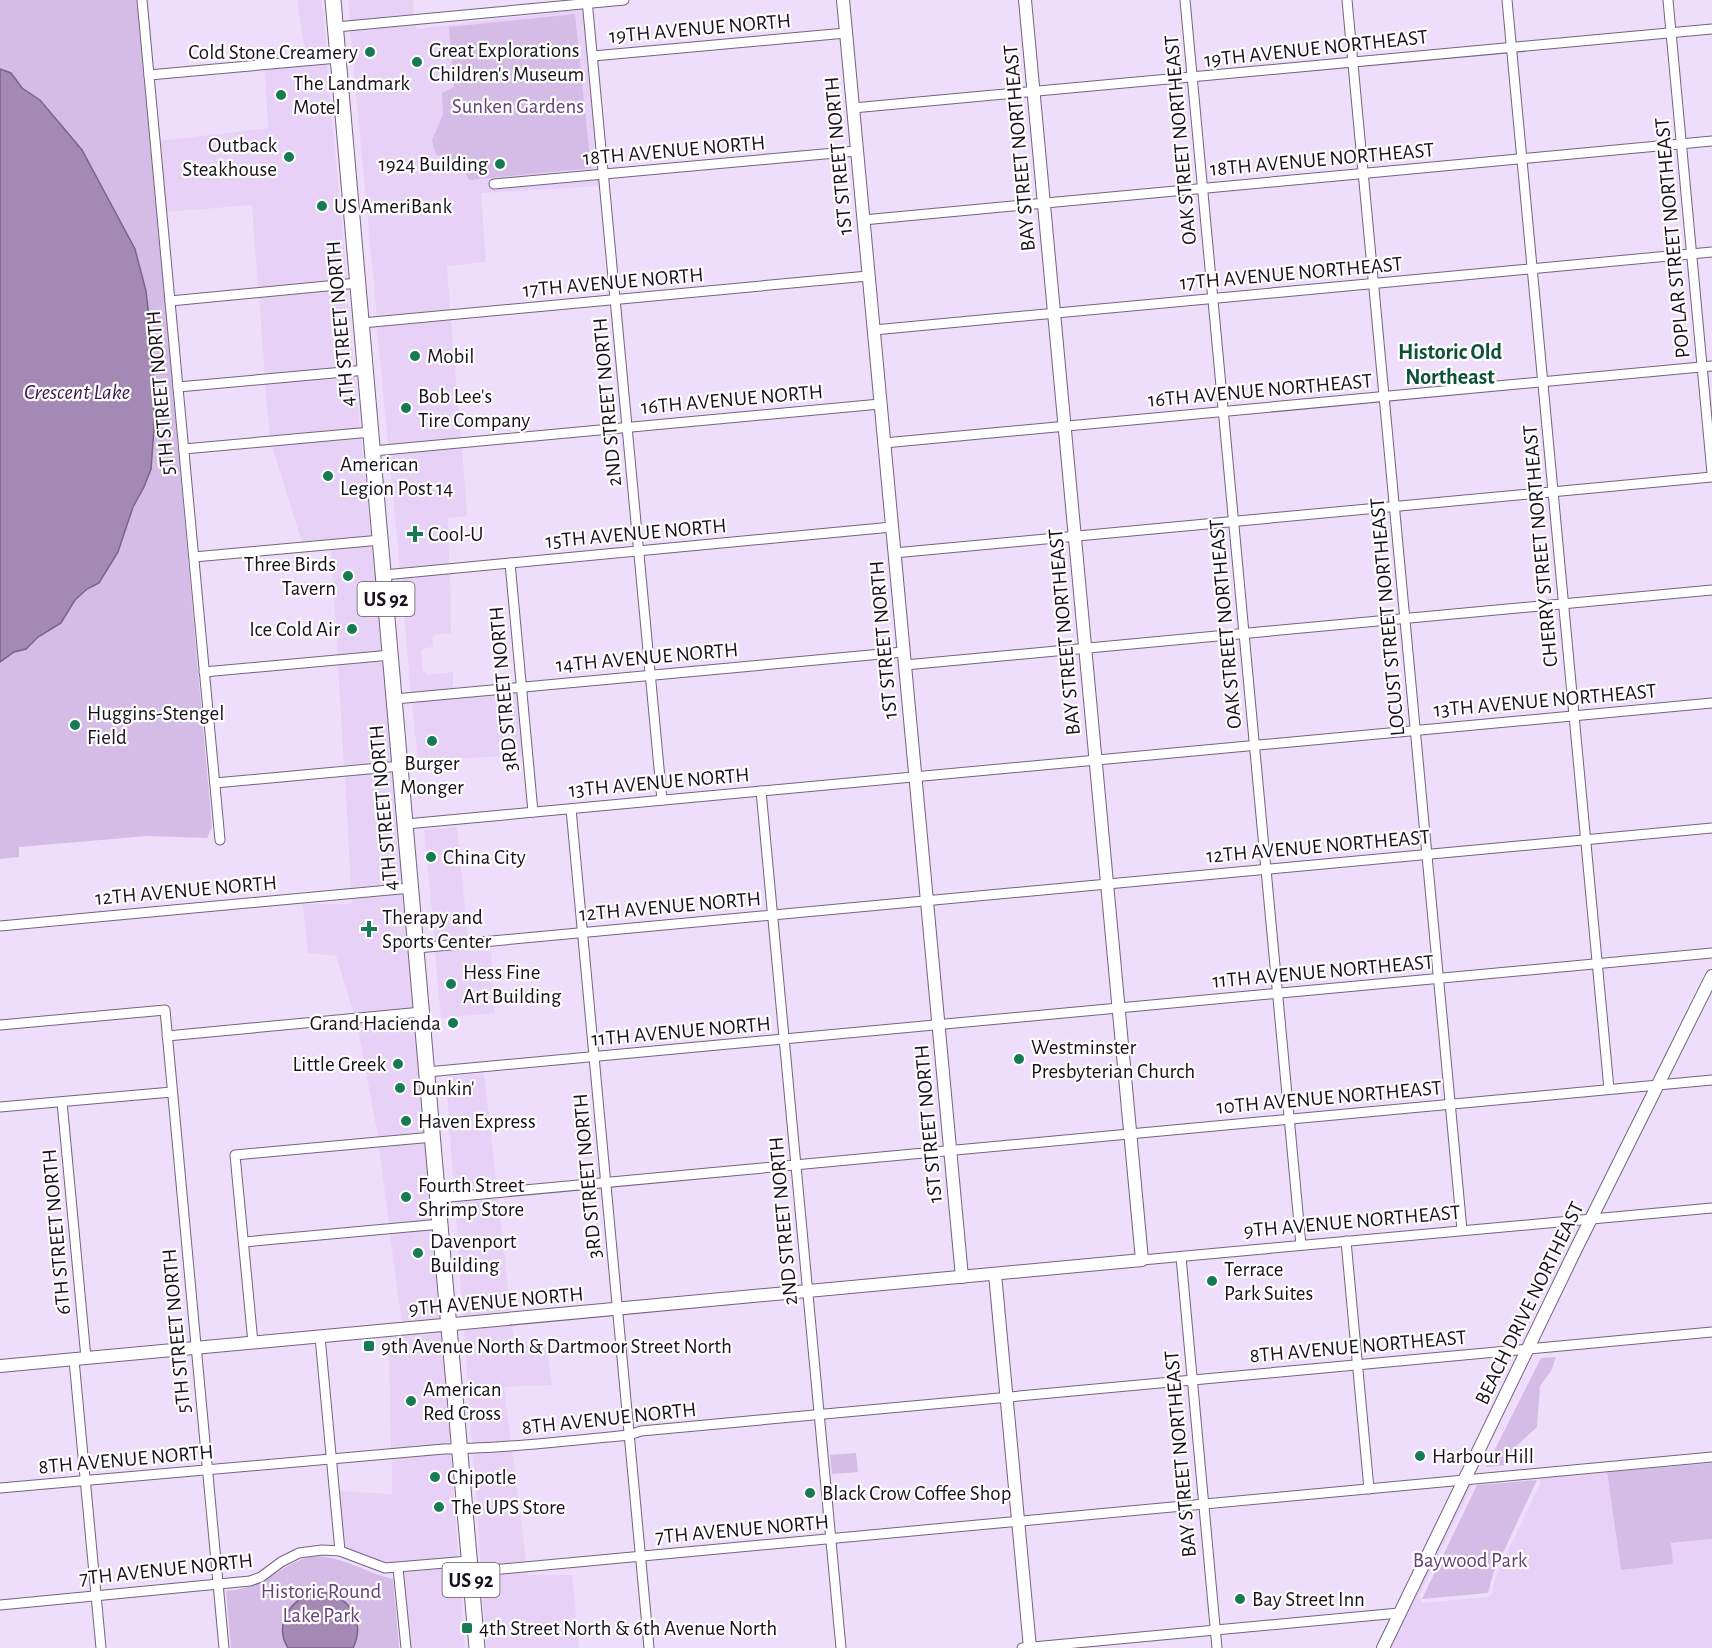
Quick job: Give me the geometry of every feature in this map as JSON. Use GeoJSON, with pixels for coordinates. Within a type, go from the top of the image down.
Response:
{"type":"FeatureCollection","features":[{"type":"Feature","properties":{"kind":"main road","name":"4TH STREET NORTH"},"geometry":{"type":"LineString","coordinates":[[333,0],[477,1648]]}},
{"type":"Feature","properties":{"kind":"street","name":"5TH STREET NORTH"},"geometry":{"type":"LineString","coordinates":[[142,0],[220,840]]}},
{"type":"Feature","properties":{"kind":"street"},"geometry":{"type":"LineString","coordinates":[[336,27],[624,0]]}},
{"type":"Feature","properties":{"kind":"street","name":"1ST STREET NORTH"},"geometry":{"type":"LineString","coordinates":[[843,0],[962,1277]]}},
{"type":"Feature","properties":{"kind":"street","name":"BAY STREET NORTHEAST"},"geometry":{"type":"LineString","coordinates":[[1025,0],[1142,1260]]}},
{"type":"Feature","properties":{"kind":"street","name":"OAK STREET NORTHEAST"},"geometry":{"type":"LineString","coordinates":[[1185,0],[1300,1245]]}},
{"type":"Feature","properties":{"kind":"street","name":"LOCUST STREET NORTHEAST"},"geometry":{"type":"LineString","coordinates":[[1347,0],[1462,1230]]}},
{"type":"Feature","properties":{"kind":"street","name":"CHERRY STREET NORTHEAST"},"geometry":{"type":"LineString","coordinates":[[1508,0],[1609,1089]]}},
{"type":"Feature","properties":{"kind":"street","name":"POPLAR STREET NORTHEAST"},"geometry":{"type":"LineString","coordinates":[[1668,0],[1692,254],[1707,367],[1712,473]]}},
{"type":"Feature","properties":{"kind":"street","name":"2ND STREET NORTH"},"geometry":{"type":"LineString","coordinates":[[588,2],[662,800]]}},
{"type":"Feature","properties":{"kind":"street","name":"19TH AVENUE NORTHEAST"},"geometry":{"type":"LineString","coordinates":[[853,108],[1192,79],[1512,46],[1712,29]]}},
{"type":"Feature","properties":{"kind":"street","name":"19TH AVENUE NORTH"},"geometry":{"type":"LineString","coordinates":[[593,56],[846,33]]}},
{"type":"Feature","properties":{"kind":"street"},"geometry":{"type":"LineString","coordinates":[[149,75],[338,58]]}},
{"type":"Feature","properties":{"kind":"street","name":"18TH AVENUE NORTHEAST"},"geometry":{"type":"LineString","coordinates":[[863,220],[1712,141]]}},
{"type":"Feature","properties":{"kind":"street","name":"18TH AVENUE NORTH"},"geometry":{"type":"LineString","coordinates":[[494,184],[857,151]]}},
{"type":"Feature","properties":{"kind":"street","name":"17TH AVENUE NORTHEAST"},"geometry":{"type":"LineString","coordinates":[[873,330],[1712,252]]}},
{"type":"Feature","properties":{"kind":"street","name":"17TH AVENUE NORTH"},"geometry":{"type":"LineString","coordinates":[[362,323],[868,276]]}},
{"type":"Feature","properties":{"kind":"street"},"geometry":{"type":"LineString","coordinates":[[170,301],[358,283]]}},
{"type":"Feature","properties":{"kind":"street","name":"16TH AVENUE NORTHEAST"},"geometry":{"type":"LineString","coordinates":[[884,443],[1707,367]]}},
{"type":"Feature","properties":{"kind":"street"},"geometry":{"type":"LineString","coordinates":[[178,387],[366,370]]}},
{"type":"Feature","properties":{"kind":"street","name":"16TH AVENUE NORTH"},"geometry":{"type":"LineString","coordinates":[[373,451],[880,404]]}},
{"type":"Feature","properties":{"kind":"street"},"geometry":{"type":"LineString","coordinates":[[184,449],[371,432]]}},
{"type":"Feature","properties":{"kind":"street"},"geometry":{"type":"LineString","coordinates":[[894,553],[1712,477]]}},
{"type":"Feature","properties":{"kind":"street","name":"15TH AVENUE NORTH"},"geometry":{"type":"LineString","coordinates":[[384,574],[892,527]]}},
{"type":"Feature","properties":{"kind":"street"},"geometry":{"type":"LineString","coordinates":[[194,557],[381,540]]}},
{"type":"Feature","properties":{"kind":"street","name":"3RD STREET NORTH"},"geometry":{"type":"LineString","coordinates":[[510,563],[533,812]]}},
{"type":"Feature","properties":{"kind":"street","name":"14TH AVENUE NORTH"},"geometry":{"type":"LineString","coordinates":[[395,699],[650,675],[1085,648],[1712,590]]}},
{"type":"Feature","properties":{"kind":"street"},"geometry":{"type":"LineString","coordinates":[[204,672],[391,655]]}},
{"type":"Feature","properties":{"kind":"street","name":"13TH AVENUE NORTHEAST"},"geometry":{"type":"LineString","coordinates":[[915,777],[1712,703]]}},
{"type":"Feature","properties":{"kind":"street"},"geometry":{"type":"LineString","coordinates":[[215,783],[400,766]]}},
{"type":"Feature","properties":{"kind":"street","name":"13TH AVENUE NORTH"},"geometry":{"type":"LineString","coordinates":[[406,824],[915,777]]}},
{"type":"Feature","properties":{"kind":"street","name":"2ND STREET NORTH"},"geometry":{"type":"LineString","coordinates":[[761,791],[841,1648]]}},
{"type":"Feature","properties":{"kind":"street","name":"3RD STREET NORTH"},"geometry":{"type":"LineString","coordinates":[[571,809],[649,1648]]}},
{"type":"Feature","properties":{"kind":"street","name":"12TH AVENUE NORTHEAST"},"geometry":{"type":"LineString","coordinates":[[927,901],[1712,828]]}},
{"type":"Feature","properties":{"kind":"street","name":"12TH AVENUE NORTH"},"geometry":{"type":"LineString","coordinates":[[0,926],[411,888]]}},
{"type":"Feature","properties":{"kind":"street","name":"12TH AVENUE NORTH"},"geometry":{"type":"LineString","coordinates":[[417,948],[927,901]]}},
{"type":"Feature","properties":{"kind":"street","name":"11TH AVENUE NORTHEAST"},"geometry":{"type":"LineString","coordinates":[[938,1025],[1712,953]]}},
{"type":"Feature","properties":{"kind":"street","name":"BEACH DRIVE NORTHEAST"},"geometry":{"type":"LineString","coordinates":[[1383,1648],[1712,976]]}},
{"type":"Feature","properties":{"kind":"street","name":"5TH STREET NORTH"},"geometry":{"type":"LineString","coordinates":[[0,1025],[165,1010],[224,1648]]}},
{"type":"Feature","properties":{"kind":"street"},"geometry":{"type":"LineString","coordinates":[[167,1036],[422,1012]]}},
{"type":"Feature","properties":{"kind":"street","name":"11TH AVENUE NORTH"},"geometry":{"type":"LineString","coordinates":[[428,1072],[938,1025]]}},
{"type":"Feature","properties":{"kind":"street","name":"10TH AVENUE NORTHEAST"},"geometry":{"type":"LineString","coordinates":[[439,1198],[1712,1080]]}},
{"type":"Feature","properties":{"kind":"street"},"geometry":{"type":"LineString","coordinates":[[0,1107],[172,1092]]}},
{"type":"Feature","properties":{"kind":"street","name":"6TH STREET NORTH"},"geometry":{"type":"LineString","coordinates":[[62,1102],[80,1359],[85,1481],[101,1648]]}},
{"type":"Feature","properties":{"kind":"street"},"geometry":{"type":"LineString","coordinates":[[253,1343],[235,1155],[433,1137]]}},
{"type":"Feature","properties":{"kind":"street","name":"9TH AVENUE NORTHEAST"},"geometry":{"type":"LineString","coordinates":[[995,1274],[1712,1208]]}},
{"type":"Feature","properties":{"kind":"street"},"geometry":{"type":"LineString","coordinates":[[243,1242],[441,1224]]}},
{"type":"Feature","properties":{"kind":"street"},"geometry":{"type":"LineString","coordinates":[[1346,1241],[1370,1489]]}},
{"type":"Feature","properties":{"kind":"street","name":"BAY STREET NORTHEAST"},"geometry":{"type":"LineString","coordinates":[[1181,1257],[1218,1648]]}},
{"type":"Feature","properties":{"kind":"street"},"geometry":{"type":"LineString","coordinates":[[995,1274],[1030,1648]]}},
{"type":"Feature","properties":{"kind":"street","name":"9TH AVENUE NORTH"},"geometry":{"type":"LineString","coordinates":[[0,1363],[80,1359],[995,1274]]}},
{"type":"Feature","properties":{"kind":"street","name":"8TH AVENUE NORTHEAST"},"geometry":{"type":"LineString","coordinates":[[1007,1397],[1712,1332]]}},
{"type":"Feature","properties":{"kind":"street"},"geometry":{"type":"LineString","coordinates":[[320,1337],[340,1551]]}},
{"type":"Feature","properties":{"kind":"street","name":"8TH AVENUE NORTH"},"geometry":{"type":"LineString","coordinates":[[0,1488],[331,1459],[461,1449],[475,1450],[630,1435],[641,1431],[1007,1397]]}},
{"type":"Feature","properties":{"kind":"street","name":"7TH AVENUE NORTH"},"geometry":{"type":"LineString","coordinates":[[0,1605],[261,1578],[281,1562],[299,1553],[322,1550],[340,1551],[371,1565],[398,1568],[469,1567],[641,1556],[1712,1457]]}},
{"type":"Feature","properties":{"kind":"street"},"geometry":{"type":"LineString","coordinates":[[398,1568],[406,1648]]}},
{"type":"Feature","properties":{"kind":"street"},"geometry":{"type":"LineString","coordinates":[[1022,1648],[1399,1613]]}},
{"type":"Feature","properties":{"kind":"shaded area"},"geometry":{"type":"Polygon","coordinates":[[[297,0],[322,0],[327,54],[306,56],[297,0]]]}},
{"type":"Feature","properties":{"kind":"shaded area"},"geometry":{"type":"Polygon","coordinates":[[[348,0],[413,0],[414,15],[350,21],[348,0]]]}},
{"type":"Feature","properties":{"kind":"shaded area"},"geometry":{"type":"Polygon","coordinates":[[[584,9],[599,170],[490,180],[491,189],[600,180],[600,186],[481,193],[486,262],[447,266],[450,310],[377,317],[350,30],[415,24],[416,29],[584,9]]]}},
{"type":"Feature","properties":{"kind":"shaded area"},"geometry":{"type":"Polygon","coordinates":[[[327,64],[347,279],[258,288],[252,205],[166,212],[159,141],[268,128],[265,69],[327,64]]]}},
{"type":"Feature","properties":{"kind":"shaded area"},"geometry":{"type":"Polygon","coordinates":[[[347,289],[354,366],[265,374],[259,297],[347,289]]]}},
{"type":"Feature","properties":{"kind":"shaded area"},"geometry":{"type":"Polygon","coordinates":[[[451,320],[461,438],[388,445],[377,327],[451,320]]]}},
{"type":"Feature","properties":{"kind":"shaded area"},"geometry":{"type":"Polygon","coordinates":[[[355,376],[360,428],[270,436],[265,384],[355,376]]]}},
{"type":"Feature","properties":{"kind":"shaded area"},"geometry":{"type":"Polygon","coordinates":[[[361,437],[371,536],[302,542],[272,446],[361,437]]]}},
{"type":"Feature","properties":{"kind":"shaded area"},"geometry":{"type":"Polygon","coordinates":[[[462,447],[467,516],[448,518],[449,564],[400,568],[389,454],[462,447]]]}},
{"type":"Feature","properties":{"kind":"shaded area"},"geometry":{"type":"Polygon","coordinates":[[[372,546],[383,651],[338,655],[331,549],[372,546]]]}},
{"type":"Feature","properties":{"kind":"shaded area"},"geometry":{"type":"Polygon","coordinates":[[[450,573],[451,633],[435,635],[432,639],[433,647],[425,648],[421,652],[423,671],[427,675],[453,672],[453,689],[411,693],[401,578],[450,573]]]}},
{"type":"Feature","properties":{"kind":"shaded area"},"geometry":{"type":"Polygon","coordinates":[[[384,661],[394,761],[344,766],[338,665],[384,661]]]}},
{"type":"Feature","properties":{"kind":"shaded area"},"geometry":{"type":"Polygon","coordinates":[[[517,693],[523,755],[418,761],[412,702],[517,693]]]}},
{"type":"Feature","properties":{"kind":"shaded area"},"geometry":{"type":"Polygon","coordinates":[[[395,771],[406,883],[351,888],[345,776],[395,771]]]}},
{"type":"Feature","properties":{"kind":"shaded area"},"geometry":{"type":"Polygon","coordinates":[[[457,827],[468,938],[435,942],[424,830],[457,827]]]}},
{"type":"Feature","properties":{"kind":"shaded area"},"geometry":{"type":"Polygon","coordinates":[[[407,893],[417,1007],[354,1013],[336,956],[308,953],[303,904],[352,904],[352,898],[407,893]]]}},
{"type":"Feature","properties":{"kind":"shaded area"},"geometry":{"type":"Polygon","coordinates":[[[469,948],[470,951],[491,951],[495,1013],[441,1018],[435,951],[469,948]]]}},
{"type":"Feature","properties":{"kind":"shaded area"},"geometry":{"type":"Polygon","coordinates":[[[418,1017],[428,1132],[378,1137],[357,1023],[418,1017]]]}},
{"type":"Feature","properties":{"kind":"shaded area"},"geometry":{"type":"Polygon","coordinates":[[[484,1073],[497,1188],[454,1192],[446,1077],[484,1073]]]}},
{"type":"Feature","properties":{"kind":"shaded area"},"geometry":{"type":"Polygon","coordinates":[[[428,1142],[434,1220],[389,1224],[379,1147],[428,1142]]]}},
{"type":"Feature","properties":{"kind":"shaded area"},"geometry":{"type":"Polygon","coordinates":[[[498,1198],[511,1314],[463,1318],[455,1202],[498,1198]]]}},
{"type":"Feature","properties":{"kind":"shaded area"},"geometry":{"type":"Polygon","coordinates":[[[435,1229],[441,1320],[402,1324],[390,1234],[435,1229]]]}},
{"type":"Feature","properties":{"kind":"shaded area"},"geometry":{"type":"Polygon","coordinates":[[[512,1324],[514,1346],[546,1345],[552,1385],[504,1387],[511,1442],[472,1444],[464,1328],[512,1324]]]}},
{"type":"Feature","properties":{"kind":"shaded area"},"geometry":{"type":"Polygon","coordinates":[[[442,1330],[450,1444],[391,1449],[389,1340],[403,1338],[403,1334],[442,1330]]]}},
{"type":"Feature","properties":{"kind":"shaded area"},"geometry":{"type":"Polygon","coordinates":[[[512,1451],[526,1562],[481,1566],[473,1454],[512,1451]]]}},
{"type":"Feature","properties":{"kind":"shaded area"},"geometry":{"type":"Polygon","coordinates":[[[451,1453],[458,1557],[385,1563],[344,1548],[339,1491],[392,1494],[392,1458],[451,1453]]]}},
{"type":"Feature","properties":{"kind":"shaded area"},"geometry":{"type":"Polygon","coordinates":[[[1607,1472],[1621,1570],[1673,1562],[1669,1544],[1712,1539],[1712,1648],[1388,1648],[1470,1484],[1473,1484],[1419,1596],[1422,1603],[1488,1597],[1492,1594],[1496,1576],[1541,1482],[1538,1478],[1607,1472]]]}},
{"type":"Feature","properties":{"kind":"shaded area"},"geometry":{"type":"Polygon","coordinates":[[[459,1567],[465,1648],[411,1648],[403,1572],[459,1567]]]}},
{"type":"Feature","properties":{"kind":"shaded area"},"geometry":{"type":"Polygon","coordinates":[[[527,1572],[528,1575],[572,1575],[579,1648],[487,1648],[481,1576],[527,1572]]]}},
{"type":"Feature","properties":{"kind":"green space"},"geometry":{"type":"Polygon","coordinates":[[[0,0],[138,0],[212,827],[207,838],[147,836],[19,847],[19,857],[0,859],[0,0]]]}},
{"type":"Feature","properties":{"kind":"green space","name":"Sunken Gardens"},"geometry":{"type":"Polygon","coordinates":[[[575,14],[591,168],[469,180],[457,163],[436,155],[432,140],[443,115],[442,93],[454,87],[449,27],[575,14]]]}},
{"type":"Feature","properties":{"kind":"green space"},"geometry":{"type":"Polygon","coordinates":[[[1556,1357],[1551,1371],[1540,1386],[1537,1427],[1513,1449],[1506,1465],[1486,1467],[1541,1358],[1556,1357]]]}},
{"type":"Feature","properties":{"kind":"green space"},"geometry":{"type":"Polygon","coordinates":[[[856,1453],[858,1472],[832,1474],[830,1455],[856,1453]]]}},
{"type":"Feature","properties":{"kind":"green space"},"geometry":{"type":"Polygon","coordinates":[[[1712,1463],[1712,1539],[1671,1543],[1673,1564],[1621,1570],[1607,1472],[1712,1463]]]}},
{"type":"Feature","properties":{"kind":"green space","name":"Baywood Park"},"geometry":{"type":"Polygon","coordinates":[[[1537,1480],[1493,1574],[1488,1593],[1422,1599],[1477,1485],[1537,1480]]]}},
{"type":"Feature","properties":{"kind":"green space","name":"Historic Round Lake Park"},"geometry":{"type":"Polygon","coordinates":[[[313,1556],[344,1561],[393,1579],[399,1648],[231,1648],[226,1591],[263,1581],[313,1556]]]}},
{"type":"Feature","properties":{"kind":"water","name":"Crescent Lake"},"geometry":{"type":"Polygon","coordinates":[[[0,69],[11,73],[22,88],[40,100],[82,150],[135,249],[146,291],[153,353],[154,429],[151,469],[133,507],[118,552],[99,583],[87,589],[75,600],[61,623],[38,637],[26,649],[14,652],[0,662],[0,69]]]}},
{"type":"Feature","properties":{"kind":"water"},"geometry":{"type":"Polygon","coordinates":[[[320,1592],[339,1598],[352,1611],[357,1628],[357,1638],[353,1648],[288,1648],[282,1629],[288,1612],[301,1598],[320,1592]]]}},
{"type":"Feature","properties":{"kind":"place","name":"Cold Stone Creamery"},"geometry":{"type":"Point","coordinates":[370,52]}},
{"type":"Feature","properties":{"kind":"place","name":"Great Explorations Children's Museum"},"geometry":{"type":"Point","coordinates":[417,62]}},
{"type":"Feature","properties":{"kind":"place","name":"The Landmark Motel"},"geometry":{"type":"Point","coordinates":[281,95]}},
{"type":"Feature","properties":{"kind":"place","name":"Outback Steakhouse"},"geometry":{"type":"Point","coordinates":[289,157]}},
{"type":"Feature","properties":{"kind":"place","name":"1924 Building"},"geometry":{"type":"Point","coordinates":[500,164]}},
{"type":"Feature","properties":{"kind":"place","name":"US AmeriBank"},"geometry":{"type":"Point","coordinates":[322,206]}},
{"type":"Feature","properties":{"kind":"place","name":"Mobil"},"geometry":{"type":"Point","coordinates":[415,356]}},
{"type":"Feature","properties":{"kind":"place","name":"Bob Lee's Tire Company"},"geometry":{"type":"Point","coordinates":[406,408]}},
{"type":"Feature","properties":{"kind":"place","name":"American Legion Post 14"},"geometry":{"type":"Point","coordinates":[328,476]}},
{"type":"Feature","properties":{"kind":"place","name":"Cool-U"},"geometry":{"type":"Point","coordinates":[415,534]}},
{"type":"Feature","properties":{"kind":"place","name":"Three Birds Tavern"},"geometry":{"type":"Point","coordinates":[348,576]}},
{"type":"Feature","properties":{"kind":"place","name":"Ice Cold Air"},"geometry":{"type":"Point","coordinates":[352,629]}},
{"type":"Feature","properties":{"kind":"place","name":"Huggins-Stengel Field"},"geometry":{"type":"Point","coordinates":[75,725]}},
{"type":"Feature","properties":{"kind":"place","name":"Burger Monger"},"geometry":{"type":"Point","coordinates":[432,741]}},
{"type":"Feature","properties":{"kind":"place","name":"China City"},"geometry":{"type":"Point","coordinates":[431,857]}},
{"type":"Feature","properties":{"kind":"place","name":"Therapy and Sports Center"},"geometry":{"type":"Point","coordinates":[369,929]}},
{"type":"Feature","properties":{"kind":"place","name":"Hess Fine Art Building"},"geometry":{"type":"Point","coordinates":[451,984]}},
{"type":"Feature","properties":{"kind":"place","name":"Grand Hacienda"},"geometry":{"type":"Point","coordinates":[453,1023]}},
{"type":"Feature","properties":{"kind":"place","name":"Westminster Presbyterian Church"},"geometry":{"type":"Point","coordinates":[1019,1059]}},
{"type":"Feature","properties":{"kind":"place","name":"Little Greek"},"geometry":{"type":"Point","coordinates":[398,1064]}},
{"type":"Feature","properties":{"kind":"place","name":"Dunkin'"},"geometry":{"type":"Point","coordinates":[400,1088]}},
{"type":"Feature","properties":{"kind":"place","name":"Haven Express"},"geometry":{"type":"Point","coordinates":[406,1121]}},
{"type":"Feature","properties":{"kind":"place","name":"Fourth Street Shrimp Store"},"geometry":{"type":"Point","coordinates":[406,1197]}},
{"type":"Feature","properties":{"kind":"place","name":"Davenport Building"},"geometry":{"type":"Point","coordinates":[418,1253]}},
{"type":"Feature","properties":{"kind":"place","name":"Terrace Park Suites"},"geometry":{"type":"Point","coordinates":[1212,1281]}},
{"type":"Feature","properties":{"kind":"place","name":"9th Avenue North & Dartmoor Street North"},"geometry":{"type":"Point","coordinates":[369,1346]}},
{"type":"Feature","properties":{"kind":"place","name":"American Red Cross"},"geometry":{"type":"Point","coordinates":[411,1401]}},
{"type":"Feature","properties":{"kind":"place","name":"Harbour Hill"},"geometry":{"type":"Point","coordinates":[1420,1456]}},
{"type":"Feature","properties":{"kind":"place","name":"Chipotle"},"geometry":{"type":"Point","coordinates":[435,1477]}},
{"type":"Feature","properties":{"kind":"place","name":"Black Crow Coffee Shop"},"geometry":{"type":"Point","coordinates":[810,1493]}},
{"type":"Feature","properties":{"kind":"place","name":"The UPS Store"},"geometry":{"type":"Point","coordinates":[439,1507]}},
{"type":"Feature","properties":{"kind":"place","name":"Bay Street Inn"},"geometry":{"type":"Point","coordinates":[1240,1599]}},
{"type":"Feature","properties":{"kind":"place","name":"4th Street North & 6th Avenue North"},"geometry":{"type":"Point","coordinates":[467,1628]}},
{"type":"Feature","properties":{"kind":"district","name":"Historic Old Northeast"},"geometry":{"type":"Point","coordinates":[1450,364]}}]}
